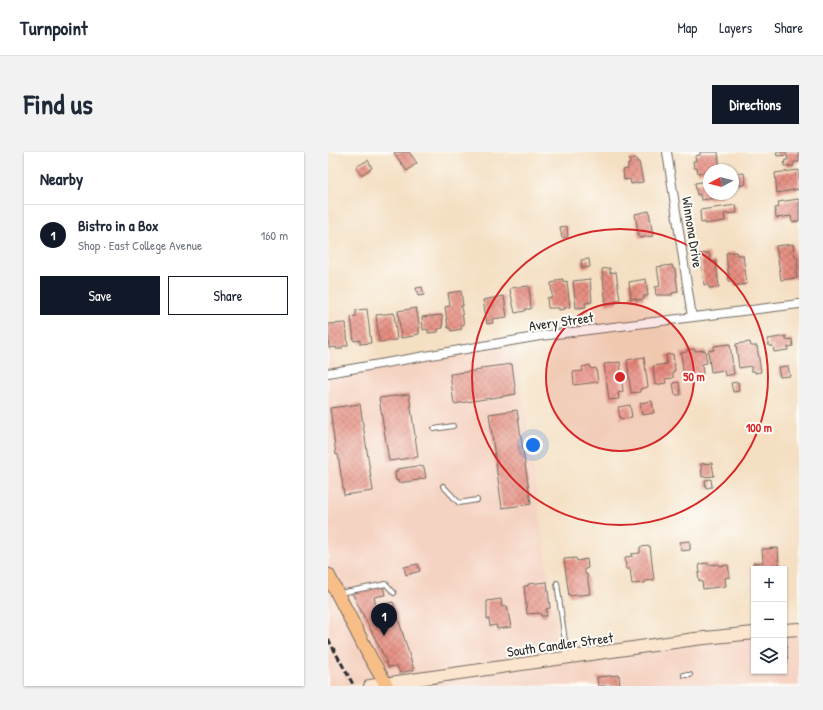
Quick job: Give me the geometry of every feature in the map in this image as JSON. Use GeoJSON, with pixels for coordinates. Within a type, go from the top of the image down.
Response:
{"type":"FeatureCollection","features":[{"type":"Feature","properties":{"kind":"main road"},"geometry":{"type":"LineString","coordinates":[[328,575],[386,685]]}},
{"type":"Feature","properties":{"kind":"main road"},"geometry":{"type":"LineString","coordinates":[[787,630],[799,629]]}},
{"type":"Feature","properties":{"kind":"main road","name":"South Candler Street"},"geometry":{"type":"LineString","coordinates":[[370,686],[386,685],[429,676],[695,639],[751,633]]}},
{"type":"Feature","properties":{"kind":"street","name":"Winnona Drive"},"geometry":{"type":"LineString","coordinates":[[667,152],[692,317]]}},
{"type":"Feature","properties":{"kind":"street","name":"Avery Street"},"geometry":{"type":"LineString","coordinates":[[328,373],[540,336],[799,304]]}},
{"type":"Feature","properties":{"kind":"lane"},"geometry":{"type":"LineString","coordinates":[[434,429],[453,426]]}},
{"type":"Feature","properties":{"kind":"lane"},"geometry":{"type":"LineString","coordinates":[[443,486],[459,503],[477,500]]}},
{"type":"Feature","properties":{"kind":"lane"},"geometry":{"type":"LineString","coordinates":[[557,583],[567,658]]}},
{"type":"Feature","properties":{"kind":"lane"},"geometry":{"type":"LineString","coordinates":[[338,594],[386,584],[394,593]]}},
{"type":"Feature","properties":{"kind":"lane"},"geometry":{"type":"LineString","coordinates":[[684,676],[690,675]]}},
{"type":"Feature","properties":{"kind":"shaded area"},"geometry":{"type":"Polygon","coordinates":[[[328,311],[335,369],[516,347],[560,656],[751,635],[751,674],[787,674],[787,632],[799,630],[799,686],[413,686],[407,677],[351,684],[352,686],[328,686],[328,311]]]}},
{"type":"Feature","properties":{"kind":"building"},"geometry":{"type":"Polygon","coordinates":[[[409,152],[417,163],[407,171],[394,153],[409,152]]]}},
{"type":"Feature","properties":{"kind":"building"},"geometry":{"type":"Polygon","coordinates":[[[700,152],[718,152],[719,164],[703,164],[703,172],[698,173],[697,168],[694,168],[693,161],[696,161],[695,156],[700,155],[700,152]]]}},
{"type":"Feature","properties":{"kind":"building"},"geometry":{"type":"Polygon","coordinates":[[[776,152],[799,152],[799,162],[794,162],[794,166],[784,166],[785,160],[788,160],[787,155],[777,156],[776,152]]]}},
{"type":"Feature","properties":{"kind":"building"},"geometry":{"type":"Polygon","coordinates":[[[636,158],[637,162],[639,162],[643,182],[631,184],[630,179],[624,180],[623,170],[628,169],[628,164],[630,164],[629,159],[636,158]]]}},
{"type":"Feature","properties":{"kind":"building"},"geometry":{"type":"Polygon","coordinates":[[[368,160],[372,168],[361,175],[356,167],[368,160]]]}},
{"type":"Feature","properties":{"kind":"building"},"geometry":{"type":"Polygon","coordinates":[[[799,170],[799,189],[777,193],[775,173],[799,170]]]}},
{"type":"Feature","properties":{"kind":"building"},"geometry":{"type":"Polygon","coordinates":[[[744,173],[746,184],[739,186],[739,174],[744,173]]]}},
{"type":"Feature","properties":{"kind":"building"},"geometry":{"type":"Polygon","coordinates":[[[703,182],[703,200],[701,200],[700,194],[697,195],[695,183],[703,182]]]}},
{"type":"Feature","properties":{"kind":"building"},"geometry":{"type":"Polygon","coordinates":[[[799,199],[799,221],[792,222],[791,216],[776,218],[775,208],[779,207],[778,202],[799,199]]]}},
{"type":"Feature","properties":{"kind":"building"},"geometry":{"type":"Polygon","coordinates":[[[736,205],[737,213],[724,214],[725,221],[705,224],[705,222],[701,223],[700,210],[736,205]]]}},
{"type":"Feature","properties":{"kind":"building"},"geometry":{"type":"Polygon","coordinates":[[[649,211],[653,236],[639,238],[635,214],[649,211]]]}},
{"type":"Feature","properties":{"kind":"building"},"geometry":{"type":"Polygon","coordinates":[[[567,226],[568,237],[562,238],[560,227],[567,226]]]}},
{"type":"Feature","properties":{"kind":"building"},"geometry":{"type":"Polygon","coordinates":[[[793,244],[795,257],[797,257],[797,278],[781,280],[776,246],[793,244]]]}},
{"type":"Feature","properties":{"kind":"building"},"geometry":{"type":"Polygon","coordinates":[[[736,252],[737,255],[743,255],[747,284],[734,286],[733,281],[729,281],[726,253],[736,252]]]}},
{"type":"Feature","properties":{"kind":"building"},"geometry":{"type":"Polygon","coordinates":[[[709,253],[711,262],[716,261],[719,287],[709,288],[708,284],[704,285],[700,254],[709,253]]]}},
{"type":"Feature","properties":{"kind":"building"},"geometry":{"type":"Polygon","coordinates":[[[589,259],[590,267],[582,268],[581,260],[589,259]]]}},
{"type":"Feature","properties":{"kind":"building"},"geometry":{"type":"Polygon","coordinates":[[[672,265],[673,269],[675,269],[678,292],[672,293],[672,295],[656,295],[655,287],[660,286],[657,267],[672,265]]]}},
{"type":"Feature","properties":{"kind":"building"},"geometry":{"type":"Polygon","coordinates":[[[610,268],[610,273],[616,272],[620,300],[616,301],[616,303],[606,305],[602,269],[610,268]]]}},
{"type":"Feature","properties":{"kind":"building"},"geometry":{"type":"Polygon","coordinates":[[[563,279],[563,282],[567,281],[570,307],[565,307],[565,309],[559,310],[559,308],[548,308],[547,298],[552,297],[551,283],[556,282],[556,280],[563,279]]]}},
{"type":"Feature","properties":{"kind":"building"},"geometry":{"type":"Polygon","coordinates":[[[590,279],[592,302],[585,303],[586,307],[576,308],[573,281],[590,279]]]}},
{"type":"Feature","properties":{"kind":"building"},"geometry":{"type":"Polygon","coordinates":[[[646,279],[648,296],[644,296],[644,299],[631,299],[629,282],[646,279]]]}},
{"type":"Feature","properties":{"kind":"building"},"geometry":{"type":"Polygon","coordinates":[[[529,286],[531,309],[525,309],[525,311],[515,313],[510,290],[511,288],[529,286]]]}},
{"type":"Feature","properties":{"kind":"building"},"geometry":{"type":"Polygon","coordinates":[[[422,287],[424,295],[418,296],[416,288],[422,287]]]}},
{"type":"Feature","properties":{"kind":"building"},"geometry":{"type":"Polygon","coordinates":[[[461,291],[463,306],[461,306],[464,325],[461,326],[462,329],[451,331],[450,328],[448,328],[445,307],[450,306],[448,293],[461,291]]]}},
{"type":"Feature","properties":{"kind":"building"},"geometry":{"type":"Polygon","coordinates":[[[504,296],[507,317],[492,319],[493,323],[487,324],[483,300],[504,296]]]}},
{"type":"Feature","properties":{"kind":"building"},"geometry":{"type":"Polygon","coordinates":[[[416,308],[420,328],[419,334],[401,338],[398,311],[416,308]]]}},
{"type":"Feature","properties":{"kind":"building"},"geometry":{"type":"Polygon","coordinates":[[[367,309],[371,343],[360,344],[360,340],[354,341],[351,317],[356,316],[356,310],[367,309]]]}},
{"type":"Feature","properties":{"kind":"building"},"geometry":{"type":"Polygon","coordinates":[[[394,313],[397,340],[379,342],[376,315],[394,313]]]}},
{"type":"Feature","properties":{"kind":"building"},"geometry":{"type":"Polygon","coordinates":[[[442,315],[443,328],[438,329],[438,332],[428,333],[428,329],[423,330],[422,317],[442,315]]]}},
{"type":"Feature","properties":{"kind":"building"},"geometry":{"type":"Polygon","coordinates":[[[346,323],[348,346],[342,346],[342,349],[336,349],[336,347],[329,348],[328,324],[346,323]]]}},
{"type":"Feature","properties":{"kind":"building"},"geometry":{"type":"Polygon","coordinates":[[[786,336],[786,340],[792,339],[793,346],[788,347],[788,350],[774,352],[773,346],[769,346],[768,339],[786,336]]]}},
{"type":"Feature","properties":{"kind":"building"},"geometry":{"type":"Polygon","coordinates":[[[750,342],[751,346],[757,346],[761,372],[755,373],[755,371],[751,371],[751,366],[739,368],[736,344],[750,342]]]}},
{"type":"Feature","properties":{"kind":"building"},"geometry":{"type":"Polygon","coordinates":[[[730,344],[734,374],[725,376],[724,370],[711,372],[708,351],[714,350],[714,346],[730,344]]]}},
{"type":"Feature","properties":{"kind":"building"},"geometry":{"type":"Polygon","coordinates":[[[694,349],[695,351],[705,350],[707,363],[702,364],[703,374],[697,375],[697,378],[684,380],[681,353],[694,349]]]}},
{"type":"Feature","properties":{"kind":"building"},"geometry":{"type":"Polygon","coordinates":[[[673,354],[675,371],[673,371],[673,378],[665,379],[666,383],[655,385],[653,366],[667,364],[666,355],[673,354]]]}},
{"type":"Feature","properties":{"kind":"building"},"geometry":{"type":"Polygon","coordinates":[[[644,357],[648,387],[640,389],[640,392],[631,393],[627,360],[644,357]]]}},
{"type":"Feature","properties":{"kind":"building"},"geometry":{"type":"Polygon","coordinates":[[[620,362],[623,392],[618,393],[619,399],[609,400],[604,364],[620,362]]]}},
{"type":"Feature","properties":{"kind":"building"},"geometry":{"type":"Polygon","coordinates":[[[512,364],[516,394],[454,404],[450,374],[512,364]]]}},
{"type":"Feature","properties":{"kind":"building"},"geometry":{"type":"Polygon","coordinates":[[[590,365],[591,369],[596,368],[598,382],[574,385],[573,372],[583,371],[582,367],[590,365]]]}},
{"type":"Feature","properties":{"kind":"building"},"geometry":{"type":"Polygon","coordinates":[[[788,366],[790,376],[780,377],[778,367],[788,366]]]}},
{"type":"Feature","properties":{"kind":"building"},"geometry":{"type":"Polygon","coordinates":[[[679,382],[681,395],[675,395],[673,383],[679,382]]]}},
{"type":"Feature","properties":{"kind":"building"},"geometry":{"type":"Polygon","coordinates":[[[738,382],[739,391],[733,392],[731,383],[738,382]]]}},
{"type":"Feature","properties":{"kind":"building"},"geometry":{"type":"Polygon","coordinates":[[[409,394],[418,457],[389,461],[379,398],[409,394]]]}},
{"type":"Feature","properties":{"kind":"building"},"geometry":{"type":"Polygon","coordinates":[[[652,401],[654,413],[642,415],[640,403],[652,401]]]}},
{"type":"Feature","properties":{"kind":"building"},"geometry":{"type":"Polygon","coordinates":[[[360,404],[373,491],[344,495],[338,454],[336,455],[330,408],[360,404]]]}},
{"type":"Feature","properties":{"kind":"building"},"geometry":{"type":"Polygon","coordinates":[[[630,405],[632,417],[620,419],[618,407],[630,405]]]}},
{"type":"Feature","properties":{"kind":"building"},"geometry":{"type":"Polygon","coordinates":[[[517,410],[531,504],[502,508],[489,414],[517,410]]]}},
{"type":"Feature","properties":{"kind":"building"},"geometry":{"type":"Polygon","coordinates":[[[712,463],[714,476],[702,477],[701,464],[712,463]]]}},
{"type":"Feature","properties":{"kind":"building"},"geometry":{"type":"Polygon","coordinates":[[[418,466],[424,467],[426,478],[398,483],[398,480],[396,481],[395,472],[397,472],[397,469],[418,466]]]}},
{"type":"Feature","properties":{"kind":"building"},"geometry":{"type":"Polygon","coordinates":[[[711,479],[712,487],[706,488],[705,480],[711,479]]]}},
{"type":"Feature","properties":{"kind":"building"},"geometry":{"type":"Polygon","coordinates":[[[690,541],[690,550],[681,551],[680,542],[690,541]]]}},
{"type":"Feature","properties":{"kind":"building"},"geometry":{"type":"Polygon","coordinates":[[[650,546],[654,580],[645,581],[645,583],[632,584],[630,569],[626,569],[625,557],[632,556],[631,554],[640,553],[640,547],[650,546]]]}},
{"type":"Feature","properties":{"kind":"building"},"geometry":{"type":"Polygon","coordinates":[[[778,548],[779,566],[754,566],[753,563],[763,562],[762,549],[778,548]]]}},
{"type":"Feature","properties":{"kind":"building"},"geometry":{"type":"Polygon","coordinates":[[[576,558],[577,561],[587,559],[588,568],[585,569],[585,574],[587,574],[590,594],[569,596],[564,559],[576,558]]]}},
{"type":"Feature","properties":{"kind":"building"},"geometry":{"type":"Polygon","coordinates":[[[708,563],[708,565],[728,565],[730,577],[725,578],[726,586],[703,589],[702,581],[699,581],[699,564],[708,563]]]}},
{"type":"Feature","properties":{"kind":"building"},"geometry":{"type":"Polygon","coordinates":[[[418,564],[420,571],[406,575],[404,567],[418,564]]]}},
{"type":"Feature","properties":{"kind":"building"},"geometry":{"type":"Polygon","coordinates":[[[547,582],[550,608],[546,609],[547,616],[541,616],[540,613],[527,614],[524,586],[528,586],[528,584],[547,582]]]}},
{"type":"Feature","properties":{"kind":"building"},"geometry":{"type":"Polygon","coordinates":[[[383,586],[385,595],[374,597],[376,606],[393,602],[414,670],[400,673],[397,666],[388,667],[385,658],[352,593],[383,586]]]}},
{"type":"Feature","properties":{"kind":"building"},"geometry":{"type":"Polygon","coordinates":[[[501,599],[502,607],[507,606],[511,627],[497,629],[496,625],[490,626],[489,619],[487,619],[487,601],[501,599]]]}},
{"type":"Feature","properties":{"kind":"building"},"geometry":{"type":"Polygon","coordinates":[[[619,675],[620,686],[598,686],[597,677],[619,675]]]}},
{"type":"Feature","properties":{"kind":"railway"},"geometry":{"type":"LineString","coordinates":[[328,639],[354,686]]}},
{"type":"Feature","properties":{"kind":"place","name":"Bistro in a Box"},"geometry":{"type":"Point","coordinates":[384,636]}}]}
